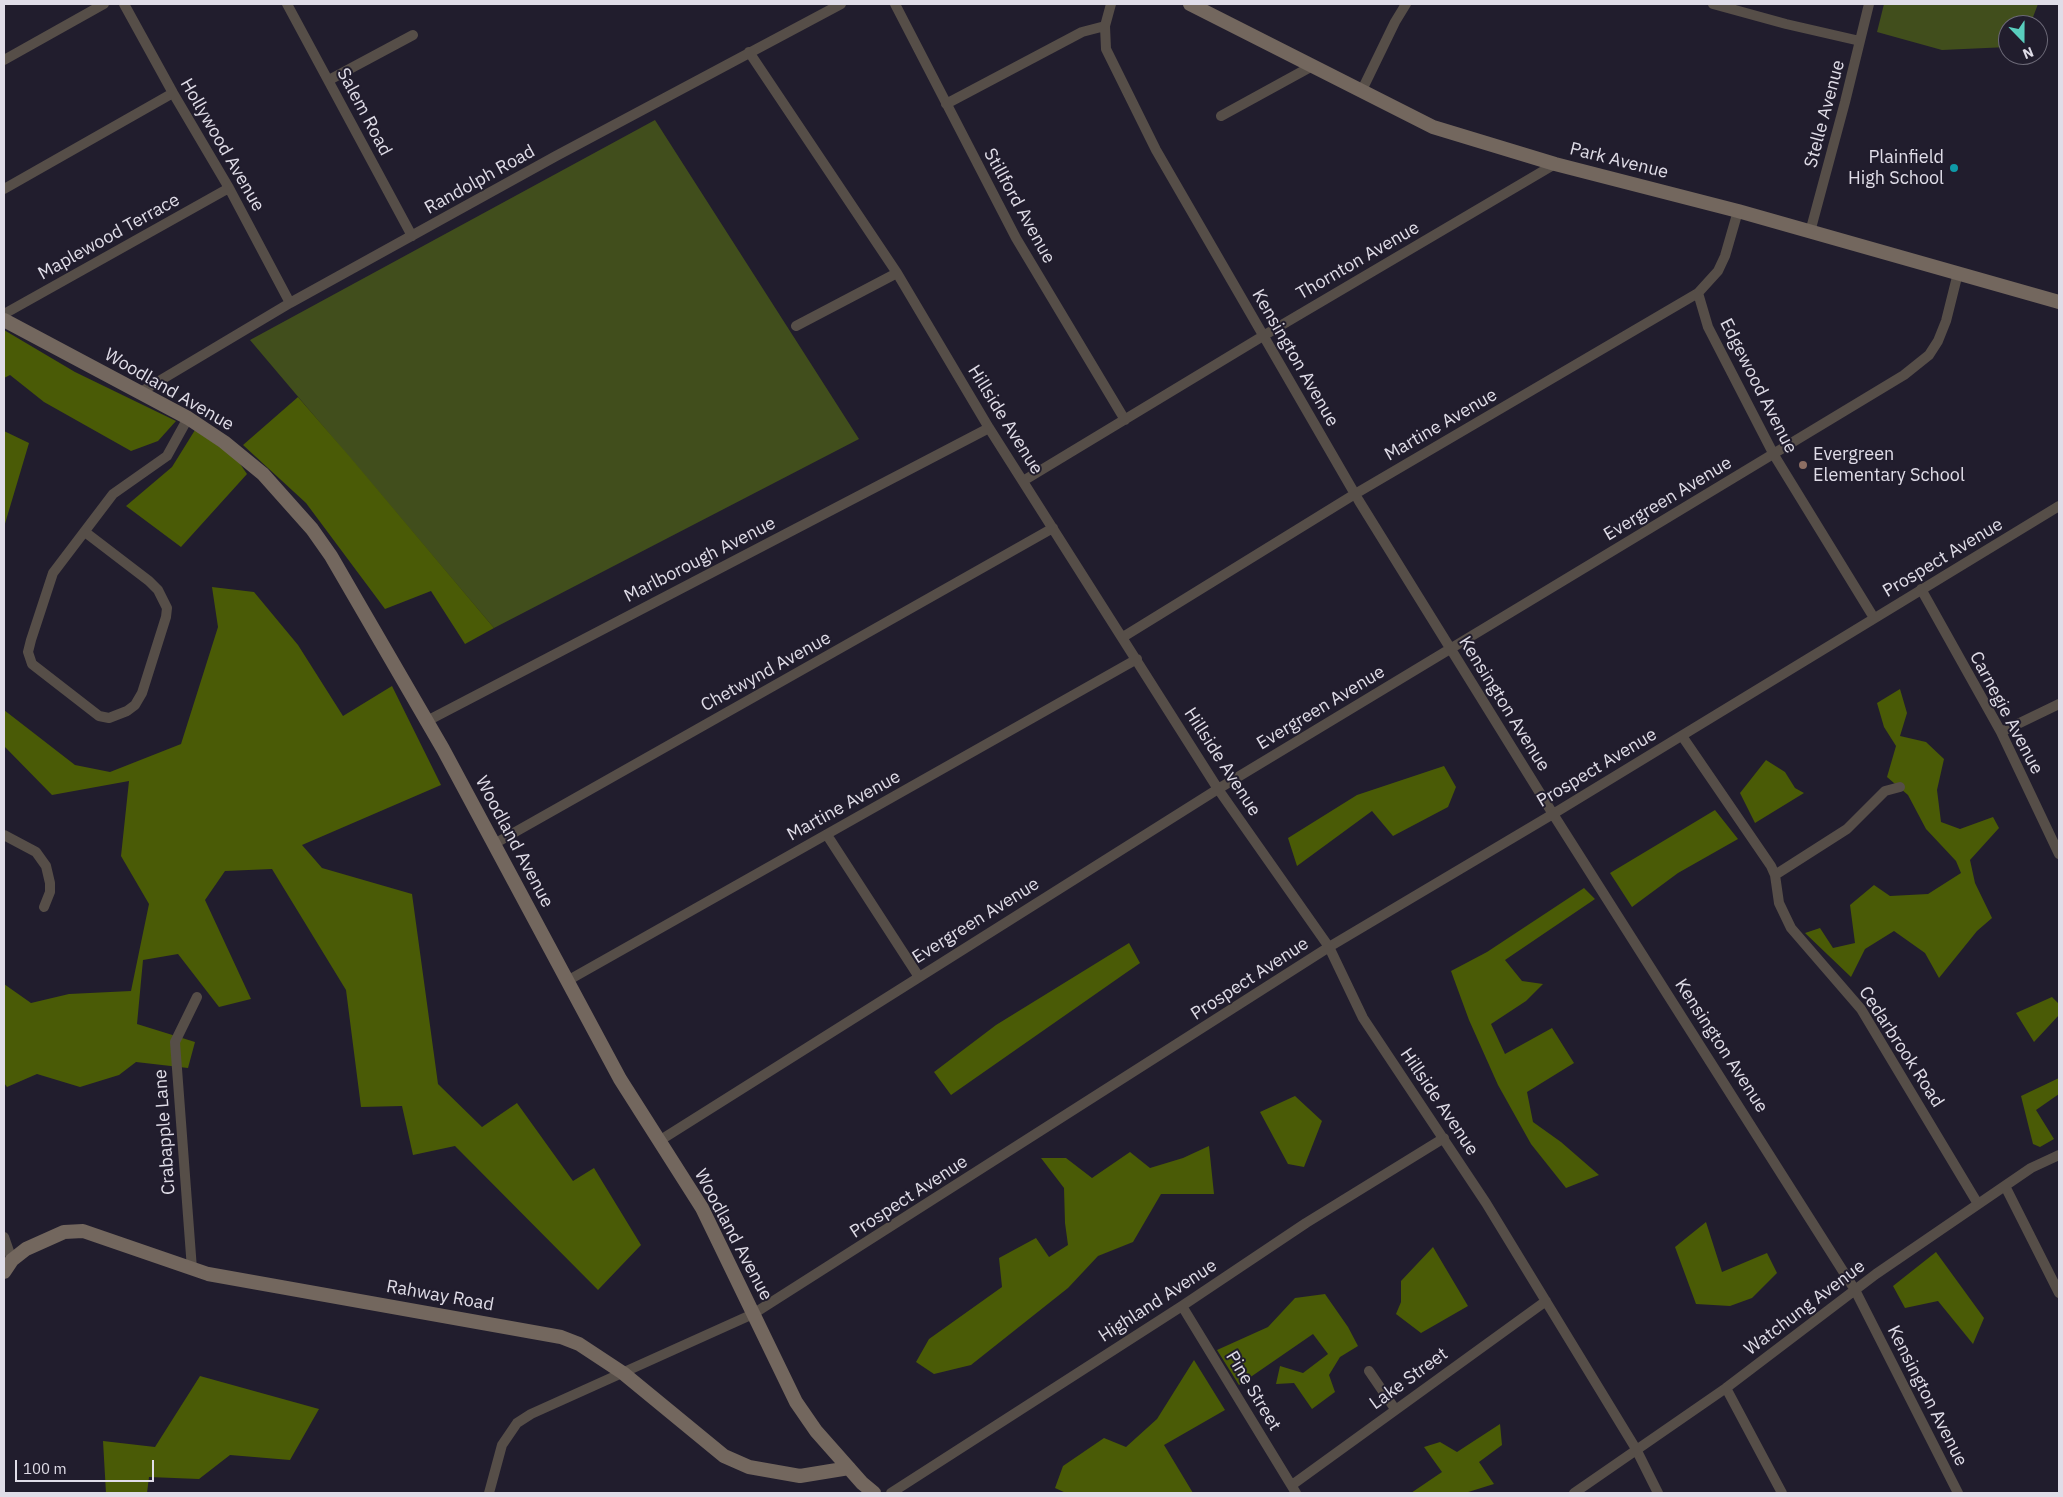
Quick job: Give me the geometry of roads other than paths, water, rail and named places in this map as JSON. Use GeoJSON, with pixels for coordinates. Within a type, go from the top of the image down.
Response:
{"type":"FeatureCollection","features":[{"type":"Feature","properties":{"kind":"street"},"geometry":{"type":"LineString","coordinates":[[4,60],[104,4]]}},
{"type":"Feature","properties":{"kind":"street","name":"Hollywood Avenue"},"geometry":{"type":"LineString","coordinates":[[124,4],[173,93],[229,188],[290,303]]}},
{"type":"Feature","properties":{"kind":"street","name":"Salem Road"},"geometry":{"type":"LineString","coordinates":[[286,4],[329,80],[412,236]]}},
{"type":"Feature","properties":{"kind":"street","name":"Randolph Road"},"geometry":{"type":"LineString","coordinates":[[139,393],[290,303],[749,52],[842,4]]}},
{"type":"Feature","properties":{"kind":"street","name":"Stillford Avenue"},"geometry":{"type":"LineString","coordinates":[[894,4],[1016,238],[1125,420]]}},
{"type":"Feature","properties":{"kind":"street"},"geometry":{"type":"LineString","coordinates":[[946,104],[1082,32],[1105,26],[1111,4]]}},
{"type":"Feature","properties":{"kind":"street","name":"Park Avenue"},"geometry":{"type":"LineString","coordinates":[[1190,4],[1314,65],[1433,127],[1555,164],[1738,211],[2059,302]]}},
{"type":"Feature","properties":{"kind":"street"},"geometry":{"type":"LineString","coordinates":[[1362,90],[1395,22],[1406,4]]}},
{"type":"Feature","properties":{"kind":"street"},"geometry":{"type":"LineString","coordinates":[[1713,4],[1738,8],[1860,41]]}},
{"type":"Feature","properties":{"kind":"street","name":"Stelle Avenue"},"geometry":{"type":"LineString","coordinates":[[1810,232],[1869,4]]}},
{"type":"Feature","properties":{"kind":"street","name":"Kensington Avenue"},"geometry":{"type":"LineString","coordinates":[[1105,26],[1104,39],[1112,63],[1156,150],[1355,494],[1553,814],[1855,1290],[1958,1493]]}},
{"type":"Feature","properties":{"kind":"street"},"geometry":{"type":"LineString","coordinates":[[329,80],[413,35]]}},
{"type":"Feature","properties":{"kind":"street","name":"Hillside Avenue"},"geometry":{"type":"LineString","coordinates":[[749,52],[897,274],[989,428],[1218,789],[1329,947],[1363,1018],[1444,1138],[1546,1302],[1636,1449],[1658,1493]]}},
{"type":"Feature","properties":{"kind":"street"},"geometry":{"type":"LineString","coordinates":[[1222,116],[1314,65]]}},
{"type":"Feature","properties":{"kind":"street"},"geometry":{"type":"LineString","coordinates":[[4,188],[173,93]]}},
{"type":"Feature","properties":{"kind":"street","name":"Thornton Avenue"},"geometry":{"type":"LineString","coordinates":[[1024,481],[1555,164]]}},
{"type":"Feature","properties":{"kind":"street","name":"Maplewood Terrace"},"geometry":{"type":"LineString","coordinates":[[4,314],[229,188]]}},
{"type":"Feature","properties":{"kind":"street","name":"Martine Avenue"},"geometry":{"type":"LineString","coordinates":[[1123,637],[1355,494],[1698,292],[1718,271],[1725,256],[1738,211]]}},
{"type":"Feature","properties":{"kind":"street","name":"Evergreen Avenue"},"geometry":{"type":"LineString","coordinates":[[659,1141],[1218,789],[1904,375],[1929,355],[1938,341],[1946,321],[1958,273]]}},
{"type":"Feature","properties":{"kind":"street"},"geometry":{"type":"LineString","coordinates":[[796,326],[897,274]]}},
{"type":"Feature","properties":{"kind":"street","name":"Edgewood Avenue"},"geometry":{"type":"LineString","coordinates":[[1698,292],[1708,326],[1774,455],[1874,618]]}},
{"type":"Feature","properties":{"kind":"street","name":"Woodland Avenue"},"geometry":{"type":"LineString","coordinates":[[4,320],[188,418],[240,453],[263,474],[312,529],[331,556],[427,720],[620,1080],[702,1208],[796,1402],[816,1431],[874,1493]]}},
{"type":"Feature","properties":{"kind":"street"},"geometry":{"type":"LineString","coordinates":[[85,532],[149,581],[158,590],[166,608],[166,617],[142,693],[135,705],[127,712],[109,718],[99,716],[32,664],[28,652],[53,573],[113,494],[167,456],[188,418]]}},
{"type":"Feature","properties":{"kind":"street","name":"Marlborough Avenue"},"geometry":{"type":"LineString","coordinates":[[427,720],[989,428]]}},
{"type":"Feature","properties":{"kind":"street","name":"Prospect Avenue"},"geometry":{"type":"LineString","coordinates":[[489,1493],[502,1445],[517,1423],[531,1414],[753,1314],[1329,947],[1553,814],[2059,506]]}},
{"type":"Feature","properties":{"kind":"street","name":"Chetwynd Avenue"},"geometry":{"type":"LineString","coordinates":[[494,844],[1053,528]]}},
{"type":"Feature","properties":{"kind":"street","name":"Carnegie Avenue"},"geometry":{"type":"LineString","coordinates":[[1921,590],[2001,732],[2059,854]]}},
{"type":"Feature","properties":{"kind":"street","name":"Martine Avenue"},"geometry":{"type":"LineString","coordinates":[[567,982],[1137,660]]}},
{"type":"Feature","properties":{"kind":"street"},"geometry":{"type":"LineString","coordinates":[[2001,732],[2059,704]]}},
{"type":"Feature","properties":{"kind":"street","name":"Cedarbrook Road"},"geometry":{"type":"LineString","coordinates":[[1682,736],[1775,875],[1779,903],[1791,928],[1861,1010],[1978,1204]]}},
{"type":"Feature","properties":{"kind":"street"},"geometry":{"type":"LineString","coordinates":[[1775,875],[1847,829],[1885,792],[1900,787]]}},
{"type":"Feature","properties":{"kind":"street"},"geometry":{"type":"LineString","coordinates":[[4,835],[36,852],[46,866],[50,892],[44,907]]}},
{"type":"Feature","properties":{"kind":"street"},"geometry":{"type":"LineString","coordinates":[[827,835],[919,977]]}},
{"type":"Feature","properties":{"kind":"street","name":"Crabapple Lane"},"geometry":{"type":"LineString","coordinates":[[192,1269],[175,1042],[196,997]]}},
{"type":"Feature","properties":{"kind":"street","name":"Highland Avenue"},"geometry":{"type":"LineString","coordinates":[[890,1493],[1182,1306],[1306,1223],[1444,1138]]}},
{"type":"Feature","properties":{"kind":"street","name":"Watchung Avenue"},"geometry":{"type":"LineString","coordinates":[[1574,1493],[1726,1388],[1855,1290],[1978,1204],[2031,1168],[2059,1155]]}},
{"type":"Feature","properties":{"kind":"street"},"geometry":{"type":"LineString","coordinates":[[2005,1186],[2059,1293]]}},
{"type":"Feature","properties":{"kind":"street","name":"Rahway Road"},"geometry":{"type":"LineString","coordinates":[[4,1272],[12,1260],[26,1249],[50,1236],[64,1232],[83,1231],[208,1274],[561,1337],[579,1344],[623,1373],[697,1436],[724,1456],[741,1463],[775,1472],[800,1476],[849,1468]]}},
{"type":"Feature","properties":{"kind":"street"},"geometry":{"type":"LineString","coordinates":[[4,1237],[12,1260]]}},
{"type":"Feature","properties":{"kind":"street","name":"Lake Street"},"geometry":{"type":"LineString","coordinates":[[1294,1489],[1395,1409],[1546,1302]]}},
{"type":"Feature","properties":{"kind":"street","name":"Pine Street"},"geometry":{"type":"LineString","coordinates":[[1182,1306],[1294,1489]]}},
{"type":"Feature","properties":{"kind":"street"},"geometry":{"type":"LineString","coordinates":[[1369,1370],[1395,1409]]}},
{"type":"Feature","properties":{"kind":"street"},"geometry":{"type":"LineString","coordinates":[[1726,1388],[1782,1493]]}},
{"type":"Feature","properties":{"kind":"place","name":"Plainfield High School"},"geometry":{"type":"Point","coordinates":[1954,168]}},
{"type":"Feature","properties":{"kind":"place","name":"Evergreen Elementary School"},"geometry":{"type":"Point","coordinates":[1803,465]}}]}
